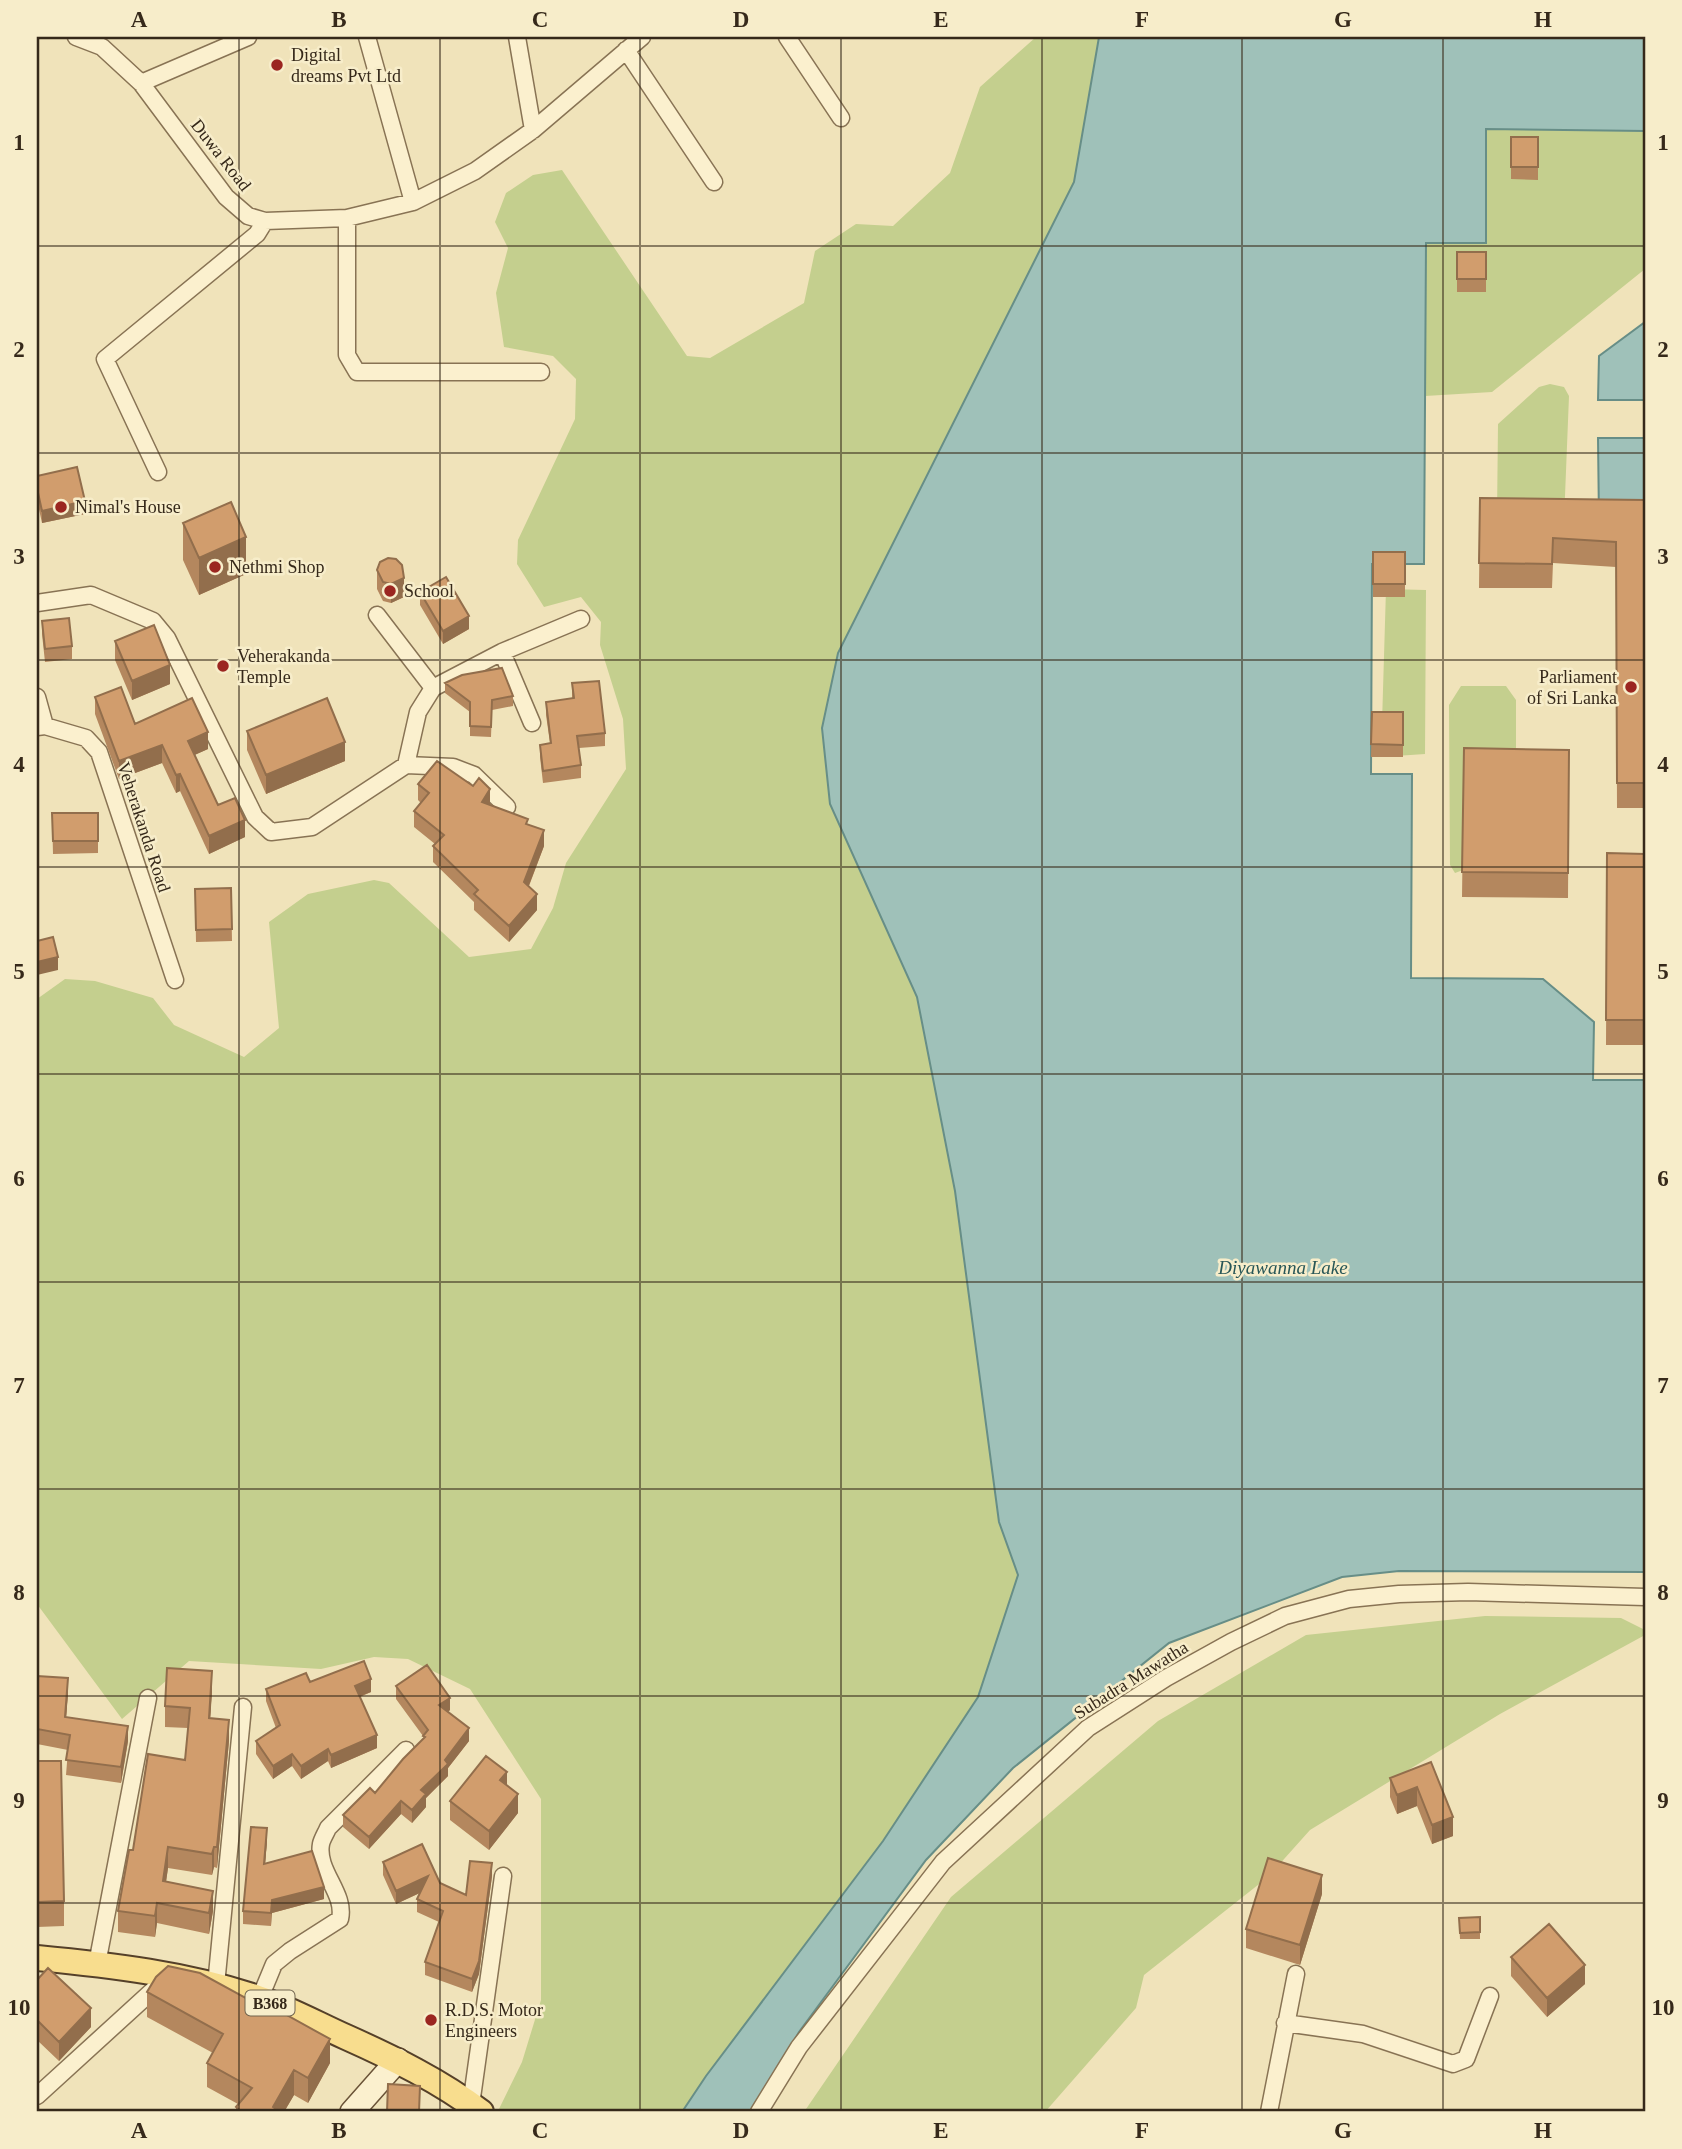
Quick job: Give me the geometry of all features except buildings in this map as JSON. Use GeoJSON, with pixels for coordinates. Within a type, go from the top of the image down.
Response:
{"type":"FeatureCollection","features":[{"type":"Feature","properties":{"kind":"main road","name":"B368"},"geometry":{"type":"LineString","coordinates":[[37,1958],[97,1964],[168,1976],[216,1985],[260,1998],[398,2060],[476,2108]]}},
{"type":"Feature","properties":{"kind":"street","name":"Duwa Road"},"geometry":{"type":"LineString","coordinates":[[76,37],[102,47],[141,83],[226,197],[248,216],[265,220],[347,218],[414,202],[475,171],[533,130],[642,37]]}},
{"type":"Feature","properties":{"kind":"street"},"geometry":{"type":"LineString","coordinates":[[141,83],[248,37]]}},
{"type":"Feature","properties":{"kind":"street"},"geometry":{"type":"LineString","coordinates":[[367,37],[414,202]]}},
{"type":"Feature","properties":{"kind":"street"},"geometry":{"type":"LineString","coordinates":[[517,37],[533,130]]}},
{"type":"Feature","properties":{"kind":"street"},"geometry":{"type":"LineString","coordinates":[[787,37],[841,118]]}},
{"type":"Feature","properties":{"kind":"street"},"geometry":{"type":"LineString","coordinates":[[626,50],[714,182]]}},
{"type":"Feature","properties":{"kind":"street"},"geometry":{"type":"LineString","coordinates":[[347,218],[347,355],[357,372],[541,372]]}},
{"type":"Feature","properties":{"kind":"street"},"geometry":{"type":"LineString","coordinates":[[158,472],[104,359],[257,234],[265,220]]}},
{"type":"Feature","properties":{"kind":"street"},"geometry":{"type":"LineString","coordinates":[[37,603],[91,595],[153,621],[167,638],[255,817],[271,832],[312,827],[405,765],[453,767],[474,775],[507,807]]}},
{"type":"Feature","properties":{"kind":"street"},"geometry":{"type":"LineString","coordinates":[[377,615],[433,688]]}},
{"type":"Feature","properties":{"kind":"street"},"geometry":{"type":"LineString","coordinates":[[405,765],[418,712],[433,688],[502,652],[581,619]]}},
{"type":"Feature","properties":{"kind":"street"},"geometry":{"type":"LineString","coordinates":[[502,652],[532,723]]}},
{"type":"Feature","properties":{"kind":"street"},"geometry":{"type":"LineString","coordinates":[[37,697],[41,727]]}},
{"type":"Feature","properties":{"kind":"street","name":"Veherakanda Road"},"geometry":{"type":"LineString","coordinates":[[41,727],[86,738],[99,752],[174,980]]}},
{"type":"Feature","properties":{"kind":"street","name":"Subadra Mawatha"},"geometry":{"type":"LineString","coordinates":[[760,2112],[799,2047],[943,1862],[1088,1728],[1166,1678],[1285,1616],[1349,1599],[1468,1592],[1645,1597]]}},
{"type":"Feature","properties":{"kind":"street"},"geometry":{"type":"LineString","coordinates":[[97,1964],[148,1698]]}},
{"type":"Feature","properties":{"kind":"street"},"geometry":{"type":"LineString","coordinates":[[216,1985],[243,1707]]}},
{"type":"Feature","properties":{"kind":"street"},"geometry":{"type":"LineString","coordinates":[[260,1998],[274,1964],[340,1919],[342,1909],[321,1860],[321,1844],[328,1828],[406,1750]]}},
{"type":"Feature","properties":{"kind":"street"},"geometry":{"type":"LineString","coordinates":[[476,2108],[503,1876]]}},
{"type":"Feature","properties":{"kind":"street"},"geometry":{"type":"LineString","coordinates":[[1269,2112],[1296,1974]]}},
{"type":"Feature","properties":{"kind":"street"},"geometry":{"type":"LineString","coordinates":[[37,2096],[168,1976]]}},
{"type":"Feature","properties":{"kind":"street"},"geometry":{"type":"LineString","coordinates":[[1285,2023],[1363,2035],[1453,2064],[1466,2059],[1490,1996]]}},
{"type":"Feature","properties":{"kind":"street"},"geometry":{"type":"LineString","coordinates":[[352,2112],[398,2060]]}},
{"type":"Feature","properties":{"kind":"green space"},"geometry":{"type":"Polygon","coordinates":[[[1036,37],[1099,37],[1074,182],[838,653],[830,804],[917,997],[955,1191],[999,1521],[1018,1575],[978,1697],[883,1841],[706,2076],[682,2112],[504,2112],[499,2109],[522,2062],[541,2000],[541,1799],[470,1689],[408,1659],[374,1657],[321,1669],[189,1661],[122,1719],[37,1604],[37,999],[65,979],[95,981],[153,998],[174,1025],[244,1057],[279,1028],[269,922],[308,894],[374,880],[389,883],[469,957],[531,949],[553,908],[566,863],[626,769],[623,719],[600,645],[601,622],[581,597],[544,607],[517,564],[518,540],[575,419],[576,379],[553,356],[504,347],[496,293],[508,248],[495,222],[506,193],[533,175],[562,170],[687,356],[710,358],[804,303],[815,251],[856,224],[893,226],[950,173],[980,87],[1036,37]]]}},
{"type":"Feature","properties":{"kind":"green space"},"geometry":{"type":"Polygon","coordinates":[[[1486,129],[1645,131],[1645,269],[1492,392],[1425,396],[1426,243],[1485,243],[1486,129]]]}},
{"type":"Feature","properties":{"kind":"green space"},"geometry":{"type":"Polygon","coordinates":[[[1550,384],[1564,387],[1569,396],[1564,521],[1497,517],[1498,424],[1539,387],[1550,384]]]}},
{"type":"Feature","properties":{"kind":"green space"},"geometry":{"type":"Polygon","coordinates":[[[1386,589],[1426,590],[1425,754],[1381,757],[1386,589]]]}},
{"type":"Feature","properties":{"kind":"green space"},"geometry":{"type":"Polygon","coordinates":[[[1461,686],[1506,686],[1516,700],[1516,755],[1463,870],[1455,873],[1450,865],[1449,705],[1461,686]]]}},
{"type":"Feature","properties":{"kind":"green space"},"geometry":{"type":"Polygon","coordinates":[[[1485,1616],[1621,1618],[1645,1630],[1645,1635],[1500,1714],[1310,1830],[1268,1877],[1144,1975],[1136,2008],[1045,2112],[804,2112],[951,1897],[1158,1721],[1306,1635],[1485,1616]]]}},
{"type":"Feature","properties":{"kind":"water","name":"Diyawanna Lake"},"geometry":{"type":"Polygon","coordinates":[[[1099,37],[1645,37],[1645,131],[1486,129],[1486,243],[1426,243],[1424,564],[1372,564],[1371,774],[1412,774],[1411,978],[1543,979],[1594,1022],[1593,1080],[1645,1080],[1645,1572],[1399,1571],[1342,1577],[1169,1643],[1013,1768],[926,1860],[799,2032],[753,2112],[682,2112],[706,2076],[883,1841],[978,1697],[1018,1575],[999,1522],[955,1191],[917,997],[830,804],[822,728],[838,653],[1074,182],[1099,37]]]}},
{"type":"Feature","properties":{"kind":"water"},"geometry":{"type":"Polygon","coordinates":[[[1645,322],[1645,400],[1598,400],[1599,356],[1645,322]]]}},
{"type":"Feature","properties":{"kind":"water"},"geometry":{"type":"Polygon","coordinates":[[[1598,438],[1645,438],[1645,523],[1599,521],[1598,438]]]}},
{"type":"Feature","properties":{"kind":"place","name":"Digital dreams Pvt Ltd"},"geometry":{"type":"Point","coordinates":[277,65]}},
{"type":"Feature","properties":{"kind":"place","name":"Nimal's House"},"geometry":{"type":"Point","coordinates":[61,507]}},
{"type":"Feature","properties":{"kind":"place","name":"Nethmi Shop"},"geometry":{"type":"Point","coordinates":[215,567]}},
{"type":"Feature","properties":{"kind":"place","name":"School"},"geometry":{"type":"Point","coordinates":[390,591]}},
{"type":"Feature","properties":{"kind":"place","name":"Veherakanda Temple"},"geometry":{"type":"Point","coordinates":[223,666]}},
{"type":"Feature","properties":{"kind":"place","name":"Parliament of Sri Lanka"},"geometry":{"type":"Point","coordinates":[1631,687]}},
{"type":"Feature","properties":{"kind":"place","name":"R.D.S. Motor Engineers"},"geometry":{"type":"Point","coordinates":[431,2020]}}]}
